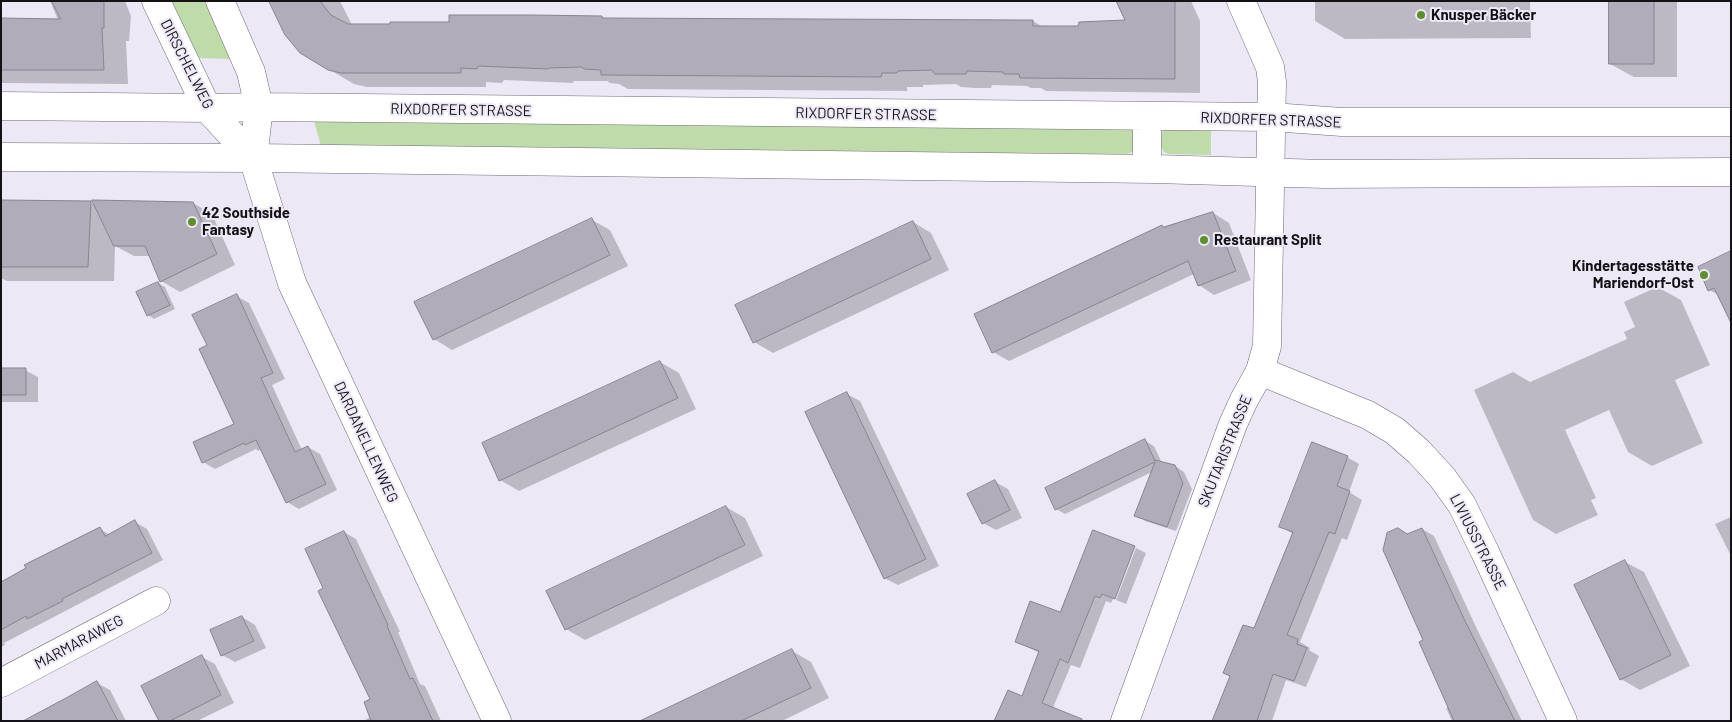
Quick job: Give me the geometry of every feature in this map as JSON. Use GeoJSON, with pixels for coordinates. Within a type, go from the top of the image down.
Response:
{"type":"FeatureCollection","features":[{"type":"Feature","properties":{"kind":"street","name":"DIRSCHELWEG"},"geometry":{"type":"LineString","coordinates":[[156,1],[207,108],[253,158]]}},
{"type":"Feature","properties":{"kind":"street"},"geometry":{"type":"LineString","coordinates":[[220,1],[251,72],[259,107],[253,158]]}},
{"type":"Feature","properties":{"kind":"street","name":"SKUTARISTRASSE"},"geometry":{"type":"LineString","coordinates":[[1125,721],[1233,424],[1260,371],[1267,346],[1272,82],[1270,67],[1241,1]]}},
{"type":"Feature","properties":{"kind":"street","name":"RIXDORFER STRASSE"},"geometry":{"type":"LineString","coordinates":[[1,106],[1272,117],[1342,122],[1731,122]]}},
{"type":"Feature","properties":{"kind":"street"},"geometry":{"type":"LineString","coordinates":[[1147,117],[1147,169]]}},
{"type":"Feature","properties":{"kind":"street"},"geometry":{"type":"LineString","coordinates":[[1,157],[253,158],[1147,169],[1330,174],[1731,172]]}},
{"type":"Feature","properties":{"kind":"street","name":"DARDANELLENWEG"},"geometry":{"type":"LineString","coordinates":[[253,158],[292,283],[497,721]]}},
{"type":"Feature","properties":{"kind":"street","name":"LIVIUSSTRASSE"},"geometry":{"type":"LineString","coordinates":[[1260,371],[1368,414],[1395,432],[1419,452],[1442,477],[1462,505],[1486,552],[1563,721]]}},
{"type":"Feature","properties":{"kind":"street","name":"MARMARAWEG"},"geometry":{"type":"LineString","coordinates":[[1,683],[156,601]]}},
{"type":"Feature","properties":{"kind":"green space"},"geometry":{"type":"Polygon","coordinates":[[[169,1],[205,1],[230,59],[194,58],[169,1]]]}},
{"type":"Feature","properties":{"kind":"green space"},"geometry":{"type":"Polygon","coordinates":[[[313,118],[1135,129],[1135,151],[1127,154],[322,149],[313,118]]]}},
{"type":"Feature","properties":{"kind":"green space"},"geometry":{"type":"Polygon","coordinates":[[[1167,128],[1211,128],[1211,155],[1168,154],[1164,152],[1161,146],[1162,132],[1167,128]]]}},
{"type":"Feature","properties":{"kind":"building"},"geometry":{"type":"Polygon","coordinates":[[[52,1],[104,1],[104,28],[102,28],[104,70],[1,70],[1,18],[60,19],[52,1]]]}},
{"type":"Feature","properties":{"kind":"building"},"geometry":{"type":"Polygon","coordinates":[[[269,1],[320,1],[331,15],[348,24],[449,22],[449,15],[531,15],[602,16],[602,18],[1033,20],[1033,26],[1078,26],[1079,22],[1125,20],[1116,1],[1175,1],[1175,79],[1020,78],[1019,74],[1004,74],[1003,72],[967,71],[966,74],[935,74],[932,70],[882,73],[881,77],[601,75],[601,70],[584,69],[582,67],[548,69],[478,66],[477,69],[461,68],[461,73],[341,73],[328,70],[300,53],[285,35],[269,1]]]}},
{"type":"Feature","properties":{"kind":"building"},"geometry":{"type":"Polygon","coordinates":[[[1609,1],[1654,1],[1654,64],[1609,64],[1609,1]]]}},
{"type":"Feature","properties":{"kind":"building"},"geometry":{"type":"Polygon","coordinates":[[[1,200],[91,201],[88,267],[1,267],[1,200]]]}},
{"type":"Feature","properties":{"kind":"building"},"geometry":{"type":"Polygon","coordinates":[[[92,200],[193,202],[217,254],[160,282],[145,246],[114,246],[92,200]]]}},
{"type":"Feature","properties":{"kind":"building"},"geometry":{"type":"Polygon","coordinates":[[[1213,212],[1236,271],[1198,286],[1188,261],[992,353],[974,314],[1162,225],[1163,227],[1213,212]]]}},
{"type":"Feature","properties":{"kind":"building"},"geometry":{"type":"Polygon","coordinates":[[[592,218],[610,255],[433,340],[414,302],[592,218]]]}},
{"type":"Feature","properties":{"kind":"building"},"geometry":{"type":"Polygon","coordinates":[[[913,221],[931,259],[753,343],[735,305],[913,221]]]}},
{"type":"Feature","properties":{"kind":"building"},"geometry":{"type":"Polygon","coordinates":[[[1731,251],[1731,323],[1714,288],[1708,291],[1698,267],[1731,251]]]}},
{"type":"Feature","properties":{"kind":"building"},"geometry":{"type":"Polygon","coordinates":[[[158,282],[170,305],[147,316],[136,292],[158,282]]]}},
{"type":"Feature","properties":{"kind":"building"},"geometry":{"type":"Polygon","coordinates":[[[237,294],[273,373],[261,378],[295,452],[308,446],[326,484],[286,503],[256,440],[245,445],[244,443],[202,463],[193,442],[234,424],[199,349],[207,345],[192,315],[237,294]]]}},
{"type":"Feature","properties":{"kind":"building"},"geometry":{"type":"Polygon","coordinates":[[[660,361],[678,398],[499,481],[482,443],[660,361]]]}},
{"type":"Feature","properties":{"kind":"building"},"geometry":{"type":"Polygon","coordinates":[[[1,368],[26,368],[26,395],[1,395],[1,368]]]}},
{"type":"Feature","properties":{"kind":"building"},"geometry":{"type":"Polygon","coordinates":[[[847,392],[926,559],[884,579],[805,412],[847,392]]]}},
{"type":"Feature","properties":{"kind":"building"},"geometry":{"type":"Polygon","coordinates":[[[1145,439],[1155,461],[1175,465],[1183,483],[1167,527],[1134,516],[1155,462],[1055,510],[1045,488],[1145,439]]]}},
{"type":"Feature","properties":{"kind":"building"},"geometry":{"type":"Polygon","coordinates":[[[1312,442],[1348,456],[1337,486],[1350,491],[1335,534],[1329,532],[1287,635],[1298,639],[1297,644],[1307,648],[1294,681],[1273,674],[1257,721],[1212,721],[1230,676],[1223,673],[1243,625],[1254,628],[1293,532],[1279,527],[1312,442]]]}},
{"type":"Feature","properties":{"kind":"building"},"geometry":{"type":"Polygon","coordinates":[[[995,480],[1010,510],[982,524],[967,494],[995,480]]]}},
{"type":"Feature","properties":{"kind":"building"},"geometry":{"type":"Polygon","coordinates":[[[726,506],[745,545],[565,630],[546,591],[726,506]]]}},
{"type":"Feature","properties":{"kind":"building"},"geometry":{"type":"Polygon","coordinates":[[[135,520],[152,553],[62,599],[63,601],[27,619],[26,616],[1,630],[1,582],[26,568],[24,565],[100,527],[105,536],[135,520]]]}},
{"type":"Feature","properties":{"kind":"building"},"geometry":{"type":"Polygon","coordinates":[[[1398,528],[1407,534],[1422,528],[1465,621],[1515,721],[1454,721],[1419,642],[1423,640],[1383,550],[1387,533],[1398,528]]]}},
{"type":"Feature","properties":{"kind":"building"},"geometry":{"type":"Polygon","coordinates":[[[1093,530],[1135,546],[1115,599],[1102,594],[1100,598],[1095,596],[1068,663],[1060,659],[1042,703],[1082,719],[1082,721],[994,721],[1008,690],[1022,696],[1039,651],[1015,642],[1030,601],[1060,612],[1093,530]]]}},
{"type":"Feature","properties":{"kind":"building"},"geometry":{"type":"Polygon","coordinates":[[[344,531],[388,625],[410,679],[413,678],[433,721],[371,721],[364,702],[370,699],[318,591],[323,588],[305,549],[344,531]]]}},
{"type":"Feature","properties":{"kind":"building"},"geometry":{"type":"Polygon","coordinates":[[[1625,560],[1671,655],[1620,680],[1574,585],[1625,560]]]}},
{"type":"Feature","properties":{"kind":"building"},"geometry":{"type":"Polygon","coordinates":[[[242,616],[254,641],[221,656],[210,630],[242,616]]]}},
{"type":"Feature","properties":{"kind":"building"},"geometry":{"type":"Polygon","coordinates":[[[792,649],[811,688],[741,721],[640,721],[792,649]]]}},
{"type":"Feature","properties":{"kind":"building"},"geometry":{"type":"Polygon","coordinates":[[[202,655],[221,695],[170,721],[159,721],[141,686],[202,655]]]}},
{"type":"Feature","properties":{"kind":"building"},"geometry":{"type":"Polygon","coordinates":[[[97,681],[118,721],[23,721],[66,698],[97,681]]]}},
{"type":"Feature","properties":{"kind":"place","name":"Knusper Bäcker"},"geometry":{"type":"Point","coordinates":[1421,15]}},
{"type":"Feature","properties":{"kind":"place","name":"42 Southside Fantasy"},"geometry":{"type":"Point","coordinates":[192,222]}},
{"type":"Feature","properties":{"kind":"place","name":"Restaurant Split"},"geometry":{"type":"Point","coordinates":[1204,240]}},
{"type":"Feature","properties":{"kind":"place","name":"Kindertagesstätte Mariendorf-Ost"},"geometry":{"type":"Point","coordinates":[1704,275]}}]}
